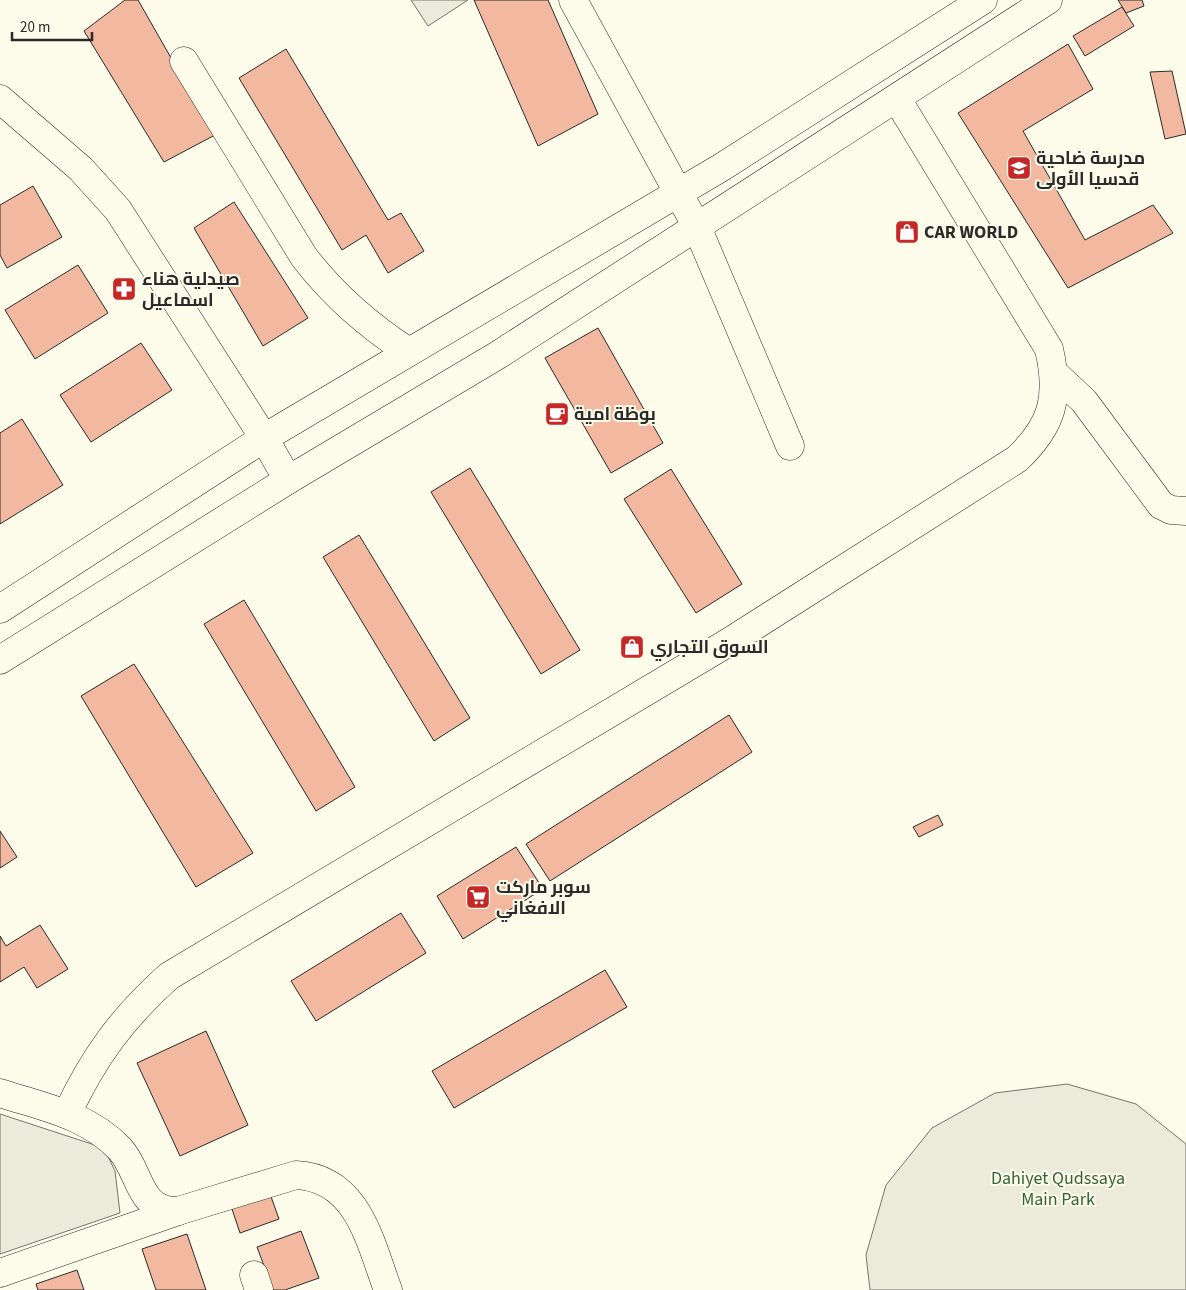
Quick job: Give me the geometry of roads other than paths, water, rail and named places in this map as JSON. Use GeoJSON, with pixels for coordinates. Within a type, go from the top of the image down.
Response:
{"type":"FeatureCollection","features":[{"type":"Feature","properties":{"kind":"street"},"geometry":{"type":"LineString","coordinates":[[573,0],[697,227],[790,446]]}},
{"type":"Feature","properties":{"kind":"street"},"geometry":{"type":"LineString","coordinates":[[0,609],[264,438],[678,193],[855,83],[983,0]]}},
{"type":"Feature","properties":{"kind":"street"},"geometry":{"type":"LineString","coordinates":[[0,660],[288,480],[498,355],[1048,0]]}},
{"type":"Feature","properties":{"kind":"street"},"geometry":{"type":"LineString","coordinates":[[912,46],[931,77]]}},
{"type":"Feature","properties":{"kind":"street"},"geometry":{"type":"LineString","coordinates":[[184,61],[304,257],[326,285],[351,310],[379,333],[409,352]]}},
{"type":"Feature","properties":{"kind":"street"},"geometry":{"type":"LineString","coordinates":[[855,83],[874,114]]}},
{"type":"Feature","properties":{"kind":"street"},"geometry":{"type":"LineString","coordinates":[[0,99],[81,169],[118,210],[264,438],[288,480]]}},
{"type":"Feature","properties":{"kind":"street"},"geometry":{"type":"LineString","coordinates":[[67,1114],[98,1054],[119,1026],[169,976],[730,642],[1017,460],[1035,443],[1047,421],[1054,398],[1054,373],[1049,349],[897,99]]}},
{"type":"Feature","properties":{"kind":"street"},"geometry":{"type":"LineString","coordinates":[[1054,373],[1084,401],[1161,505],[1171,510],[1186,511]]}},
{"type":"Feature","properties":{"kind":"street"},"geometry":{"type":"LineString","coordinates":[[0,1093],[67,1114],[88,1123],[112,1141],[122,1152],[148,1200],[162,1210],[178,1211]]}},
{"type":"Feature","properties":{"kind":"street"},"geometry":{"type":"LineString","coordinates":[[0,1273],[178,1211],[296,1175],[313,1176],[334,1185],[357,1212],[388,1290]]}},
{"type":"Feature","properties":{"kind":"place","name":"مدرسة ضاحية قدسيا الأولى"},"geometry":{"type":"Point","coordinates":[1019,168]}},
{"type":"Feature","properties":{"kind":"place","name":"CAR WORLD"},"geometry":{"type":"Point","coordinates":[907,232]}},
{"type":"Feature","properties":{"kind":"place","name":"صيدلية هناء اسماعيل"},"geometry":{"type":"Point","coordinates":[124,289]}},
{"type":"Feature","properties":{"kind":"place","name":"بوظة امية"},"geometry":{"type":"Point","coordinates":[557,414]}},
{"type":"Feature","properties":{"kind":"place","name":"السوق التجاري"},"geometry":{"type":"Point","coordinates":[632,647]}},
{"type":"Feature","properties":{"kind":"place","name":"سوبر ماركت الافغاني"},"geometry":{"type":"Point","coordinates":[478,897]}},
{"type":"Feature","properties":{"kind":"park label","name":"Dahiyet Qudssaya Main Park"},"geometry":{"type":"Point","coordinates":[1058,1188]}}]}
